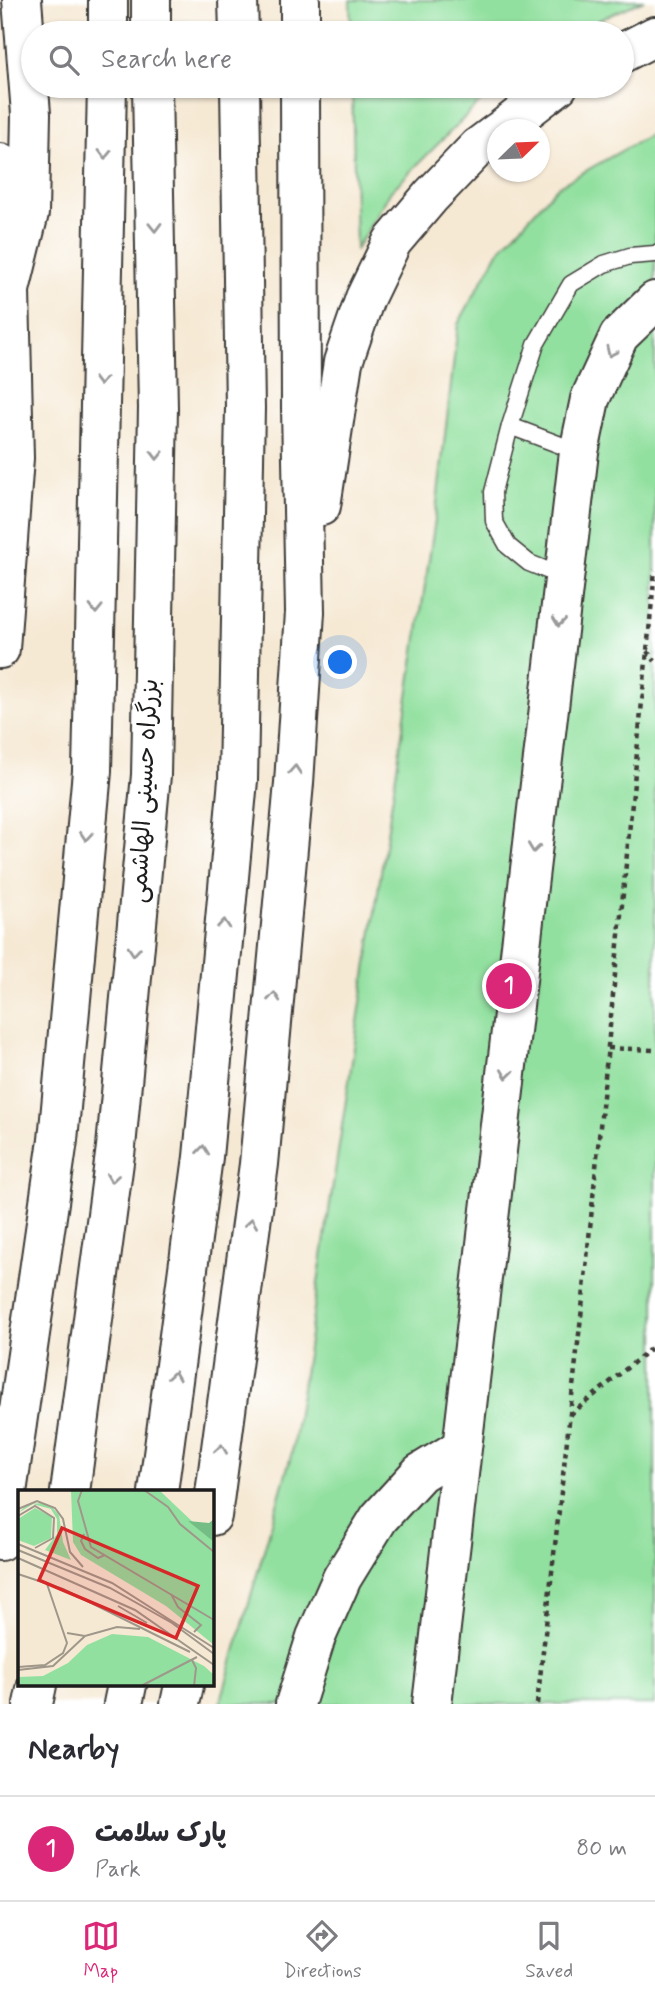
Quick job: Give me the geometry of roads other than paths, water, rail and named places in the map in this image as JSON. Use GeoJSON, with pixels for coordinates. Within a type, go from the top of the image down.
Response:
{"type":"FeatureCollection","features":[{"type":"Feature","properties":{"kind":"main road"},"geometry":{"type":"LineString","coordinates":[[22,0],[24,21]]}},
{"type":"Feature","properties":{"kind":"main road"},"geometry":{"type":"LineString","coordinates":[[108,0],[108,21]]}},
{"type":"Feature","properties":{"kind":"main road"},"geometry":{"type":"LineString","coordinates":[[151,0],[151,21]]}},
{"type":"Feature","properties":{"kind":"main road"},"geometry":{"type":"LineString","coordinates":[[238,0],[239,21]]}},
{"type":"Feature","properties":{"kind":"main road"},"geometry":{"type":"LineString","coordinates":[[300,0],[300,21]]}},
{"type":"Feature","properties":{"kind":"main road"},"geometry":{"type":"LineString","coordinates":[[634,47],[655,36]]}},
{"type":"Feature","properties":{"kind":"main road"},"geometry":{"type":"LineString","coordinates":[[10,290],[29,213],[30,98]]}},
{"type":"Feature","properties":{"kind":"main road"},"geometry":{"type":"LineString","coordinates":[[0,1541],[58,1140],[92,771],[107,98]]}},
{"type":"Feature","properties":{"kind":"main road","name":"بزرگراه حسینی الهاشمی"},"geometry":{"type":"LineString","coordinates":[[70,1490],[116,1147],[150,775],[158,408],[152,98]]}},
{"type":"Feature","properties":{"kind":"main road"},"geometry":{"type":"LineString","coordinates":[[158,1490],[203,1157],[238,780],[245,408],[240,98]]}},
{"type":"Feature","properties":{"kind":"main road"},"geometry":{"type":"LineString","coordinates":[[214,1501],[259,1164],[294,783],[305,612],[300,98]]}},
{"type":"Feature","properties":{"kind":"main road"},"geometry":{"type":"LineString","coordinates":[[515,119],[542,98]]}},
{"type":"Feature","properties":{"kind":"main road"},"geometry":{"type":"LineString","coordinates":[[305,612],[343,362],[365,298],[392,242],[431,196],[487,140]]}},
{"type":"Feature","properties":{"kind":"main road"},"geometry":{"type":"LineString","coordinates":[[0,163],[9,250],[14,458],[0,649]]}},
{"type":"Feature","properties":{"kind":"main road"},"geometry":{"type":"LineString","coordinates":[[432,1704],[579,452],[590,399],[619,335],[655,301]]}},
{"type":"Feature","properties":{"kind":"main road"},"geometry":{"type":"LineString","coordinates":[[295,1704],[316,1637],[342,1578],[379,1518],[420,1473],[461,1448]]}},
{"type":"Feature","properties":{"kind":"main road"},"geometry":{"type":"LineString","coordinates":[[33,1704],[37,1686]]}},
{"type":"Feature","properties":{"kind":"main road"},"geometry":{"type":"LineString","coordinates":[[122,1704],[127,1686]]}},
{"type":"Feature","properties":{"kind":"main road"},"geometry":{"type":"LineString","coordinates":[[180,1704],[184,1686]]}},
{"type":"Feature","properties":{"kind":"lane"},"geometry":{"type":"LineString","coordinates":[[564,578],[529,563],[508,546],[494,520],[493,492],[510,426],[536,344],[571,284],[604,264],[630,256],[655,254]]}},
{"type":"Feature","properties":{"kind":"lane"},"geometry":{"type":"LineString","coordinates":[[510,426],[579,452]]}},
{"type":"Feature","properties":{"kind":"place","name":"پارک سلامت"},"geometry":{"type":"Point","coordinates":[509,986]}}]}
